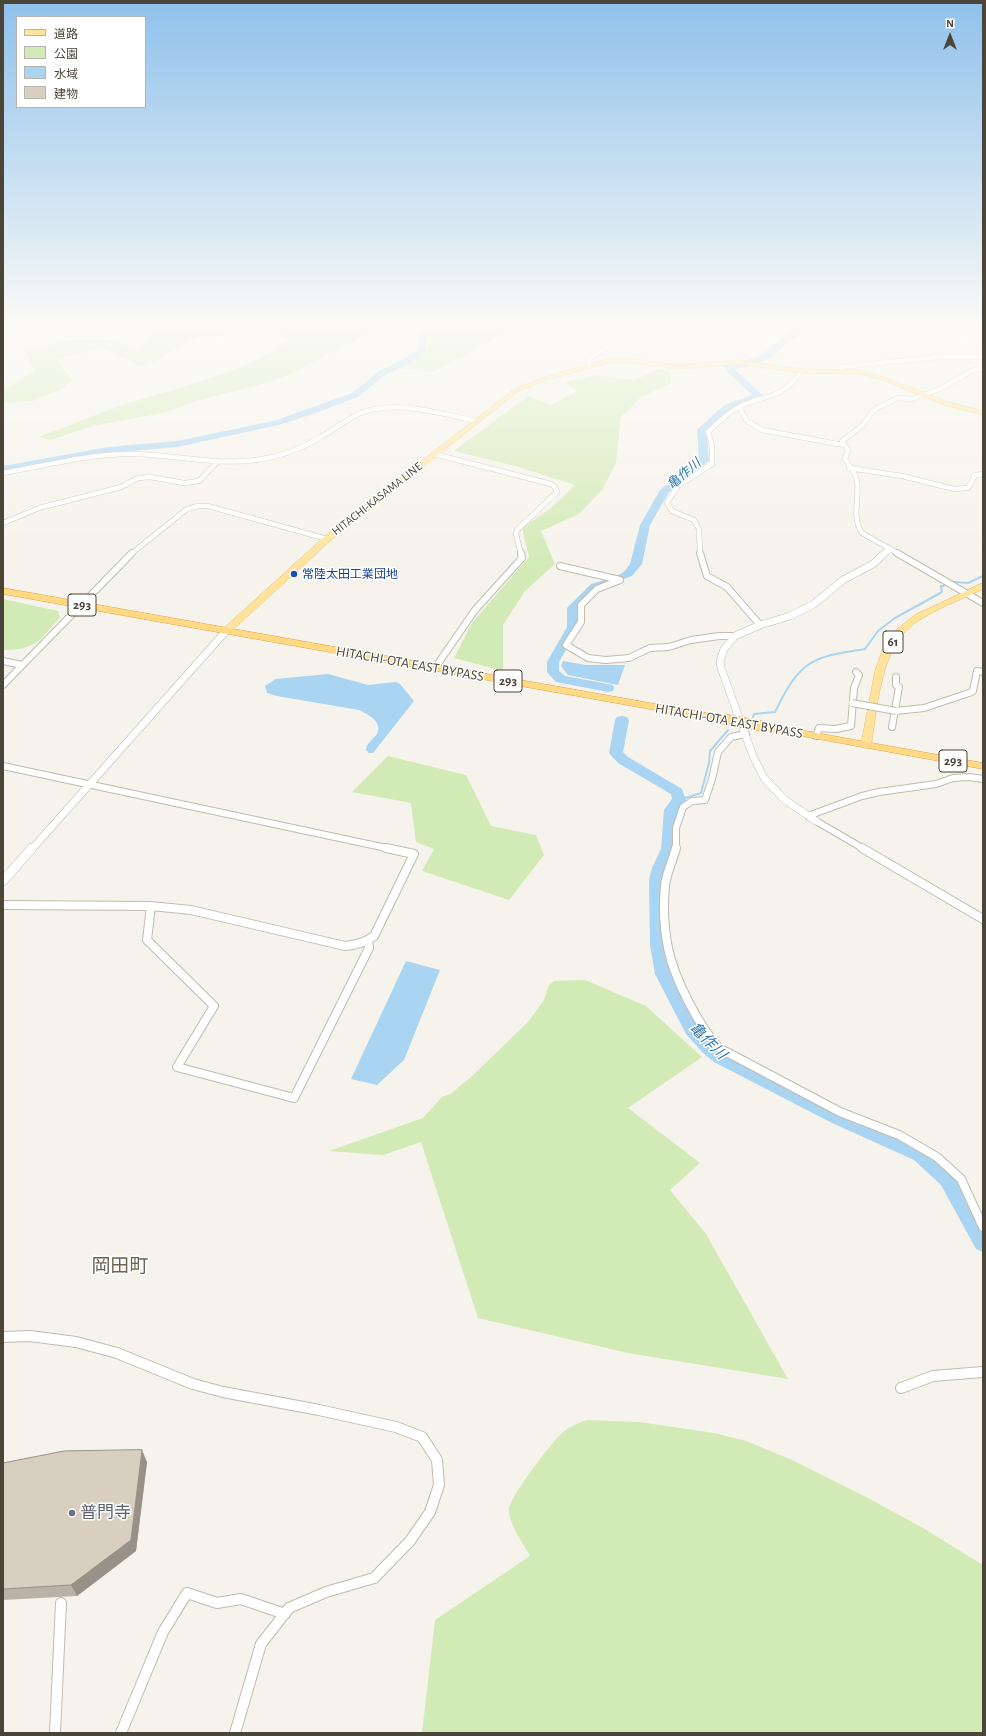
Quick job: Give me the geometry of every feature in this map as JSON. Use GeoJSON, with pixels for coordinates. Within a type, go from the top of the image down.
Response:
{"type":"FeatureCollection","features":[{"type":"Feature","properties":{"kind":"highway","name":"HITACHI-OTA EAST BYPASS"},"geometry":{"type":"LineString","coordinates":[[3,591],[983,766]]}},
{"type":"Feature","properties":{"kind":"main road","name":"HITACHI-KASAMA LINE"},"geometry":{"type":"LineString","coordinates":[[226,631],[327,539],[493,409]]}},
{"type":"Feature","properties":{"kind":"main road","name":"HITACHI-KASAMA LINE"},"geometry":{"type":"LineString","coordinates":[[964,409],[983,413]]}},
{"type":"Feature","properties":{"kind":"main road","name":"61"},"geometry":{"type":"LineString","coordinates":[[866,745],[880,671],[888,649],[900,631],[918,617],[983,586]]}},
{"type":"Feature","properties":{"kind":"street"},"geometry":{"type":"LineString","coordinates":[[3,473],[113,454],[218,461],[246,461],[287,453],[322,437],[351,418],[379,409]]}},
{"type":"Feature","properties":{"kind":"street"},"geometry":{"type":"LineString","coordinates":[[412,409],[477,421]]}},
{"type":"Feature","properties":{"kind":"street"},"geometry":{"type":"LineString","coordinates":[[737,409],[708,432],[712,446],[712,464],[678,486],[667,503],[672,511],[694,520],[699,529],[699,551],[707,576],[727,587],[760,625]]}},
{"type":"Feature","properties":{"kind":"street"},"geometry":{"type":"LineString","coordinates":[[740,409],[747,421],[762,430],[844,445]]}},
{"type":"Feature","properties":{"kind":"street"},"geometry":{"type":"LineString","coordinates":[[876,409],[862,426],[842,441],[848,450],[845,459],[849,468],[857,479],[855,500],[856,524],[867,537],[983,604]]}},
{"type":"Feature","properties":{"kind":"street"},"geometry":{"type":"LineString","coordinates":[[434,454],[551,484],[555,487],[557,492],[519,528],[516,534],[522,558],[475,610],[435,668]]}},
{"type":"Feature","properties":{"kind":"street"},"geometry":{"type":"LineString","coordinates":[[3,523],[39,508],[121,487],[138,478],[150,477],[184,483],[199,481],[218,461]]}},
{"type":"Feature","properties":{"kind":"street"},"geometry":{"type":"LineString","coordinates":[[849,468],[902,476],[954,489],[968,488],[975,475],[983,474]]}},
{"type":"Feature","properties":{"kind":"street"},"geometry":{"type":"LineString","coordinates":[[3,685],[133,552],[192,507],[208,506],[327,539]]}},
{"type":"Feature","properties":{"kind":"street"},"geometry":{"type":"LineString","coordinates":[[560,566],[620,580],[597,589],[580,608],[581,622],[566,645],[588,658],[601,660],[624,659],[633,657],[650,648],[669,647],[704,638],[735,636],[760,625],[790,616],[814,604],[843,580],[874,564],[889,550]]}},
{"type":"Feature","properties":{"kind":"street"},"geometry":{"type":"LineString","coordinates":[[3,881],[226,631]]}},
{"type":"Feature","properties":{"kind":"street"},"geometry":{"type":"LineString","coordinates":[[735,636],[724,649],[720,661],[721,668],[755,761],[764,778],[785,800],[808,816],[983,919]]}},
{"type":"Feature","properties":{"kind":"street"},"geometry":{"type":"LineString","coordinates":[[3,661],[22,665]]}},
{"type":"Feature","properties":{"kind":"street"},"geometry":{"type":"LineString","coordinates":[[852,703],[904,712],[916,710],[973,691],[977,671],[983,672]]}},
{"type":"Feature","properties":{"kind":"street"},"geometry":{"type":"LineString","coordinates":[[816,736],[819,728],[836,729],[851,726],[854,688],[859,675],[856,672]]}},
{"type":"Feature","properties":{"kind":"street"},"geometry":{"type":"LineString","coordinates":[[892,727],[899,687],[896,685],[896,677]]}},
{"type":"Feature","properties":{"kind":"street"},"geometry":{"type":"LineString","coordinates":[[746,734],[731,738],[718,752],[712,779],[705,800],[692,801],[682,807],[676,828],[677,846],[665,885],[665,929],[668,950],[684,993],[708,1036],[719,1048],[840,1112],[899,1135],[937,1157],[960,1178],[983,1227]]}},
{"type":"Feature","properties":{"kind":"street"},"geometry":{"type":"LineString","coordinates":[[3,766],[414,854],[374,936],[368,941],[357,945],[345,946],[191,910],[151,906],[3,905]]}},
{"type":"Feature","properties":{"kind":"street"},"geometry":{"type":"LineString","coordinates":[[808,816],[862,796],[879,792],[936,784],[953,778],[969,777],[983,779]]}},
{"type":"Feature","properties":{"kind":"street"},"geometry":{"type":"LineString","coordinates":[[151,906],[147,940],[214,1006],[177,1067],[294,1098],[369,948],[368,941]]}},
{"type":"Feature","properties":{"kind":"street"},"geometry":{"type":"LineString","coordinates":[[3,1337],[30,1336],[76,1342],[117,1353],[193,1384],[223,1392],[319,1410],[396,1427],[422,1437],[437,1460],[439,1485],[430,1512],[410,1541],[374,1578],[326,1592],[289,1608],[261,1644],[235,1733]]}},
{"type":"Feature","properties":{"kind":"street"},"geometry":{"type":"LineString","coordinates":[[901,1388],[933,1376],[983,1372]]}},
{"type":"Feature","properties":{"kind":"street"},"geometry":{"type":"LineString","coordinates":[[121,1733],[163,1632],[187,1593],[217,1603],[241,1599],[285,1614]]}},
{"type":"Feature","properties":{"kind":"street"},"geometry":{"type":"LineString","coordinates":[[55,1733],[61,1603]]}},
{"type":"Feature","properties":{"kind":"green space"},"geometry":{"type":"Polygon","coordinates":[[[111,409],[174,409],[163,413],[93,426],[50,440],[39,437],[111,409]]]}},
{"type":"Feature","properties":{"kind":"green space"},"geometry":{"type":"Polygon","coordinates":[[[510,409],[629,409],[621,417],[616,463],[602,490],[579,514],[541,531],[555,564],[525,591],[503,625],[503,671],[454,658],[472,623],[529,557],[522,528],[551,508],[575,485],[519,467],[454,451],[510,409]]]}},
{"type":"Feature","properties":{"kind":"green space"},"geometry":{"type":"Polygon","coordinates":[[[3,599],[58,611],[60,617],[42,638],[31,646],[14,650],[3,650],[3,599]]]}},
{"type":"Feature","properties":{"kind":"green space"},"geometry":{"type":"Polygon","coordinates":[[[388,756],[466,775],[491,826],[536,835],[544,855],[509,900],[422,871],[434,849],[416,842],[411,803],[352,792],[388,756]]]}},
{"type":"Feature","properties":{"kind":"green space"},"geometry":{"type":"Polygon","coordinates":[[[585,980],[646,1006],[702,1057],[628,1108],[700,1163],[670,1190],[706,1234],[788,1379],[628,1353],[478,1318],[421,1142],[383,1155],[329,1151],[423,1118],[442,1097],[450,1094],[471,1077],[529,1021],[544,1000],[549,985],[554,981],[585,980]]]}},
{"type":"Feature","properties":{"kind":"green space"},"geometry":{"type":"Polygon","coordinates":[[[587,1420],[639,1422],[714,1433],[746,1441],[792,1460],[866,1497],[923,1528],[983,1565],[983,1733],[422,1733],[435,1620],[530,1556],[511,1522],[509,1509],[511,1503],[532,1470],[557,1438],[568,1429],[587,1420]]]}},
{"type":"Feature","properties":{"kind":"water"},"geometry":{"type":"Polygon","coordinates":[[[563,661],[586,665],[625,665],[618,685],[568,675],[561,666],[563,661]]]}},
{"type":"Feature","properties":{"kind":"water"},"geometry":{"type":"Polygon","coordinates":[[[328,674],[368,685],[396,682],[400,684],[414,701],[373,753],[369,753],[366,748],[368,743],[377,734],[378,726],[374,719],[366,714],[359,710],[277,696],[267,693],[265,686],[276,679],[328,674]]]}},
{"type":"Feature","properties":{"kind":"water"},"geometry":{"type":"Polygon","coordinates":[[[406,961],[440,970],[404,1060],[377,1085],[351,1079],[406,961]]]}},
{"type":"Feature","properties":{"kind":"building","name":"普門寺"},"geometry":{"type":"Polygon","coordinates":[[[142,1450],[131,1540],[71,1585],[3,1589],[3,1463],[64,1451],[142,1450]]]}},
{"type":"Feature","properties":{"kind":"waterway"},"geometry":{"type":"LineString","coordinates":[[3,469],[108,450],[177,444],[276,423],[318,409]]}},
{"type":"Feature","properties":{"kind":"waterway","name":"亀作川"},"geometry":{"type":"LineString","coordinates":[[620,577],[628,574],[636,564],[645,525],[665,490],[704,461],[702,430],[725,409]]}},
{"type":"Feature","properties":{"kind":"waterway"},"geometry":{"type":"LineString","coordinates":[[954,582],[968,583],[983,576]]}},
{"type":"Feature","properties":{"kind":"waterway","name":"亀作川"},"geometry":{"type":"LineString","coordinates":[[608,688],[561,679],[553,672],[553,662],[573,627],[573,608],[595,586],[614,580]]}},
{"type":"Feature","properties":{"kind":"waterway"},"geometry":{"type":"LineString","coordinates":[[753,717],[754,714],[775,712],[792,682],[809,664],[831,655],[865,649],[878,631],[895,618],[942,592],[941,586],[944,586]]}},
{"type":"Feature","properties":{"kind":"waterway","name":"亀作川"},"geometry":{"type":"LineString","coordinates":[[622,720],[616,753],[623,760],[677,792],[679,800],[671,810],[668,849],[659,868],[657,880],[658,945],[663,974],[692,1029],[709,1048],[720,1057],[836,1117],[920,1155],[948,1179],[983,1243]]}},
{"type":"Feature","properties":{"kind":"waterway"},"geometry":{"type":"LineString","coordinates":[[679,800],[701,793],[709,763],[710,751],[728,730]]}},
{"type":"Feature","properties":{"kind":"place","name":"常陸太田工業団地"},"geometry":{"type":"Point","coordinates":[294,574]}},
{"type":"Feature","properties":{"kind":"place","name":"普門寺"},"geometry":{"type":"Point","coordinates":[72,1513]}},
{"type":"Feature","properties":{"kind":"district","name":"岡田町"},"geometry":{"type":"Point","coordinates":[120,1266]}}]}
